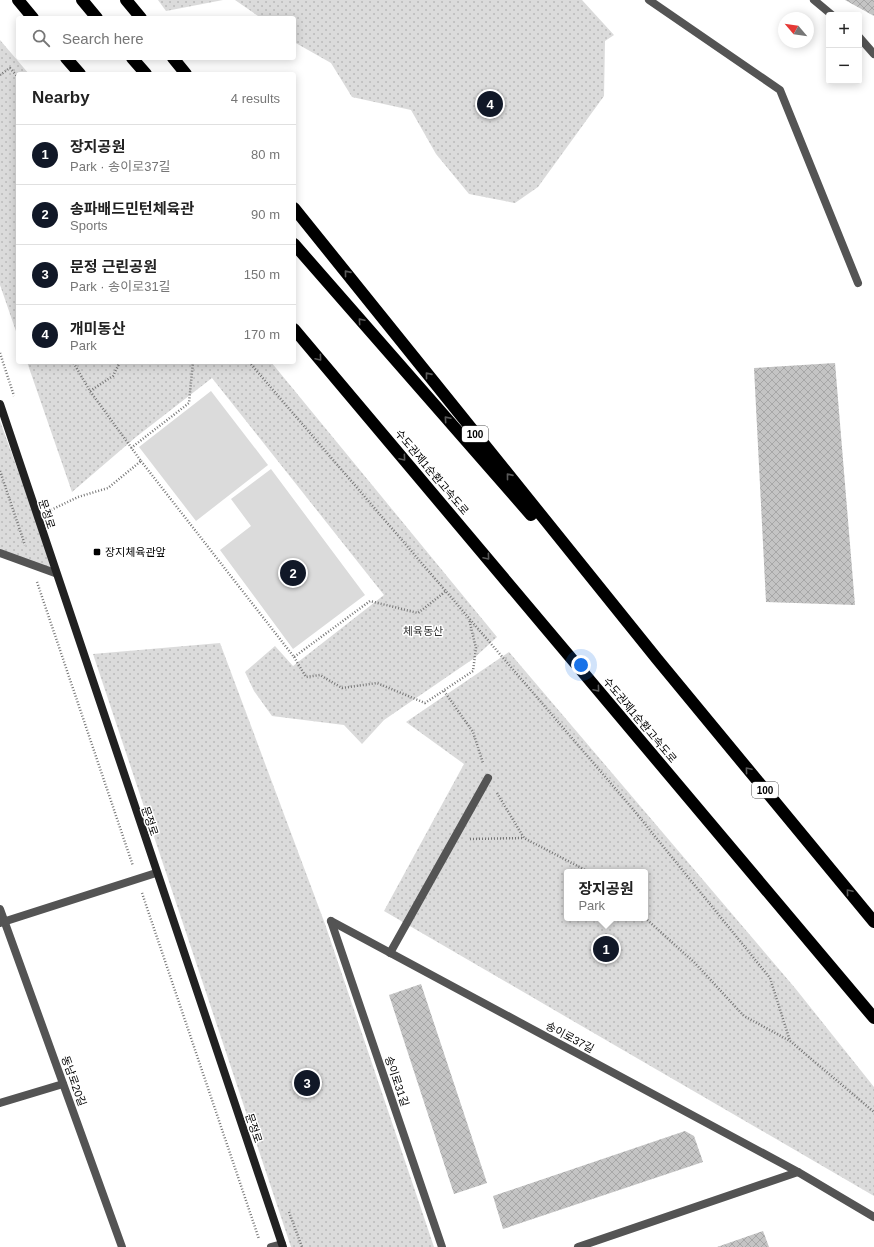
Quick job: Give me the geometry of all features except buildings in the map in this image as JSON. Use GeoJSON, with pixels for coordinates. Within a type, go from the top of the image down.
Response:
{"type":"FeatureCollection","features":[{"type":"Feature","properties":{"kind":"highway"},"geometry":{"type":"LineString","coordinates":[[18,0],[31,16]]}},
{"type":"Feature","properties":{"kind":"highway"},"geometry":{"type":"LineString","coordinates":[[82,0],[95,16]]}},
{"type":"Feature","properties":{"kind":"highway"},"geometry":{"type":"LineString","coordinates":[[130,4],[139,16]]}},
{"type":"Feature","properties":{"kind":"highway"},"geometry":{"type":"LineString","coordinates":[[69,60],[78,72]]}},
{"type":"Feature","properties":{"kind":"highway"},"geometry":{"type":"LineString","coordinates":[[134,60],[144,72]]}},
{"type":"Feature","properties":{"kind":"highway"},"geometry":{"type":"LineString","coordinates":[[175,60],[184,72]]}},
{"type":"Feature","properties":{"kind":"highway","name":"100"},"geometry":{"type":"LineString","coordinates":[[296,210],[657,659],[874,922]]}},
{"type":"Feature","properties":{"kind":"highway","name":"100"},"geometry":{"type":"LineString","coordinates":[[296,246],[657,659]]}},
{"type":"Feature","properties":{"kind":"highway","name":"수도권제1순환고속도로"},"geometry":{"type":"LineString","coordinates":[[296,331],[874,1018]]}},
{"type":"Feature","properties":{"kind":"street"},"geometry":{"type":"LineString","coordinates":[[649,0],[780,90],[858,283]]}},
{"type":"Feature","properties":{"kind":"street"},"geometry":{"type":"LineString","coordinates":[[814,0],[828,12]]}},
{"type":"Feature","properties":{"kind":"street"},"geometry":{"type":"LineString","coordinates":[[862,40],[874,54]]}},
{"type":"Feature","properties":{"kind":"street","name":"문정로"},"geometry":{"type":"LineString","coordinates":[[0,404],[55,573],[282,1245],[271,1247]]}},
{"type":"Feature","properties":{"kind":"street"},"geometry":{"type":"LineString","coordinates":[[0,553],[55,573]]}},
{"type":"Feature","properties":{"kind":"street"},"geometry":{"type":"LineString","coordinates":[[390,953],[488,778]]}},
{"type":"Feature","properties":{"kind":"street"},"geometry":{"type":"LineString","coordinates":[[2,922],[156,873]]}},
{"type":"Feature","properties":{"kind":"street","name":"동남로20길"},"geometry":{"type":"LineString","coordinates":[[0,909],[2,922],[122,1247]]}},
{"type":"Feature","properties":{"kind":"street","name":"송이로37길"},"geometry":{"type":"LineString","coordinates":[[331,921],[798,1172],[874,1217]]}},
{"type":"Feature","properties":{"kind":"street","name":"송이로31길"},"geometry":{"type":"LineString","coordinates":[[331,921],[442,1247]]}},
{"type":"Feature","properties":{"kind":"street"},"geometry":{"type":"LineString","coordinates":[[0,1103],[63,1084]]}},
{"type":"Feature","properties":{"kind":"street"},"geometry":{"type":"LineString","coordinates":[[578,1247],[798,1172]]}},
{"type":"Feature","properties":{"kind":"path"},"geometry":{"type":"LineString","coordinates":[[0,75],[10,68],[16,75]]}},
{"type":"Feature","properties":{"kind":"path"},"geometry":{"type":"LineString","coordinates":[[72,364],[131,448],[294,657],[306,677],[320,675],[342,688],[377,683],[425,703],[473,671],[476,648],[469,618]]}},
{"type":"Feature","properties":{"kind":"path"},"geometry":{"type":"LineString","coordinates":[[90,391],[113,376],[119,364]]}},
{"type":"Feature","properties":{"kind":"path"},"geometry":{"type":"LineString","coordinates":[[131,448],[189,402],[193,364]]}},
{"type":"Feature","properties":{"kind":"path"},"geometry":{"type":"LineString","coordinates":[[251,364],[632,808],[770,978],[790,1041]]}},
{"type":"Feature","properties":{"kind":"path"},"geometry":{"type":"LineString","coordinates":[[36,516],[78,498],[108,488],[141,461]]}},
{"type":"Feature","properties":{"kind":"path"},"geometry":{"type":"LineString","coordinates":[[0,471],[259,1240]]}},
{"type":"Feature","properties":{"kind":"path"},"geometry":{"type":"LineString","coordinates":[[294,657],[370,600],[418,613],[446,592]]}},
{"type":"Feature","properties":{"kind":"path"},"geometry":{"type":"LineString","coordinates":[[444,691],[472,732],[488,778],[524,838]]}},
{"type":"Feature","properties":{"kind":"path"},"geometry":{"type":"LineString","coordinates":[[454,840],[524,838],[583,869]]}},
{"type":"Feature","properties":{"kind":"path"},"geometry":{"type":"LineString","coordinates":[[648,921],[694,962],[744,1016],[790,1041],[874,1112]]}},
{"type":"Feature","properties":{"kind":"green space"},"geometry":{"type":"Polygon","coordinates":[[[158,0],[223,0],[166,11],[158,0]]]}},
{"type":"Feature","properties":{"kind":"green space"},"geometry":{"type":"Polygon","coordinates":[[[235,0],[582,0],[614,35],[605,41],[604,96],[538,187],[515,203],[469,194],[436,154],[411,110],[352,97],[331,63],[296,43],[296,16],[258,16],[235,0]]]}},
{"type":"Feature","properties":{"kind":"green space"},"geometry":{"type":"Polygon","coordinates":[[[0,40],[27,72],[16,72],[16,331],[0,285],[0,40]]]}},
{"type":"Feature","properties":{"kind":"green space","name":"체육동산"},"geometry":{"type":"Polygon","coordinates":[[[28,364],[273,364],[497,637],[473,659],[384,720],[362,744],[344,725],[272,716],[254,691],[245,672],[275,646],[293,666],[384,595],[212,378],[136,437],[72,492],[28,364]]]}},
{"type":"Feature","properties":{"kind":"green space"},"geometry":{"type":"Polygon","coordinates":[[[211,391],[268,465],[196,521],[139,447],[211,391]]]}},
{"type":"Feature","properties":{"kind":"green space"},"geometry":{"type":"Polygon","coordinates":[[[0,421],[55,573],[0,553],[0,421]]]}},
{"type":"Feature","properties":{"kind":"green space"},"geometry":{"type":"Polygon","coordinates":[[[271,469],[365,595],[293,649],[220,550],[251,526],[231,499],[271,469]]]}},
{"type":"Feature","properties":{"kind":"green space"},"geometry":{"type":"Polygon","coordinates":[[[220,643],[325,924],[434,1247],[291,1247],[93,654],[220,643]]]}},
{"type":"Feature","properties":{"kind":"green space"},"geometry":{"type":"Polygon","coordinates":[[[509,652],[795,988],[874,1087],[874,1196],[384,911],[464,764],[406,722],[509,652]]]}},
{"type":"Feature","properties":{"kind":"place","name":"개미동산"},"geometry":{"type":"Point","coordinates":[490,104]}},
{"type":"Feature","properties":{"kind":"place","name":"장지체육관앞"},"geometry":{"type":"Point","coordinates":[97,552]}},
{"type":"Feature","properties":{"kind":"place","name":"송파배드민턴체육관"},"geometry":{"type":"Point","coordinates":[293,573]}},
{"type":"Feature","properties":{"kind":"place","name":"장지공원"},"geometry":{"type":"Point","coordinates":[606,949]}},
{"type":"Feature","properties":{"kind":"place","name":"문정 근린공원"},"geometry":{"type":"Point","coordinates":[307,1083]}}]}
